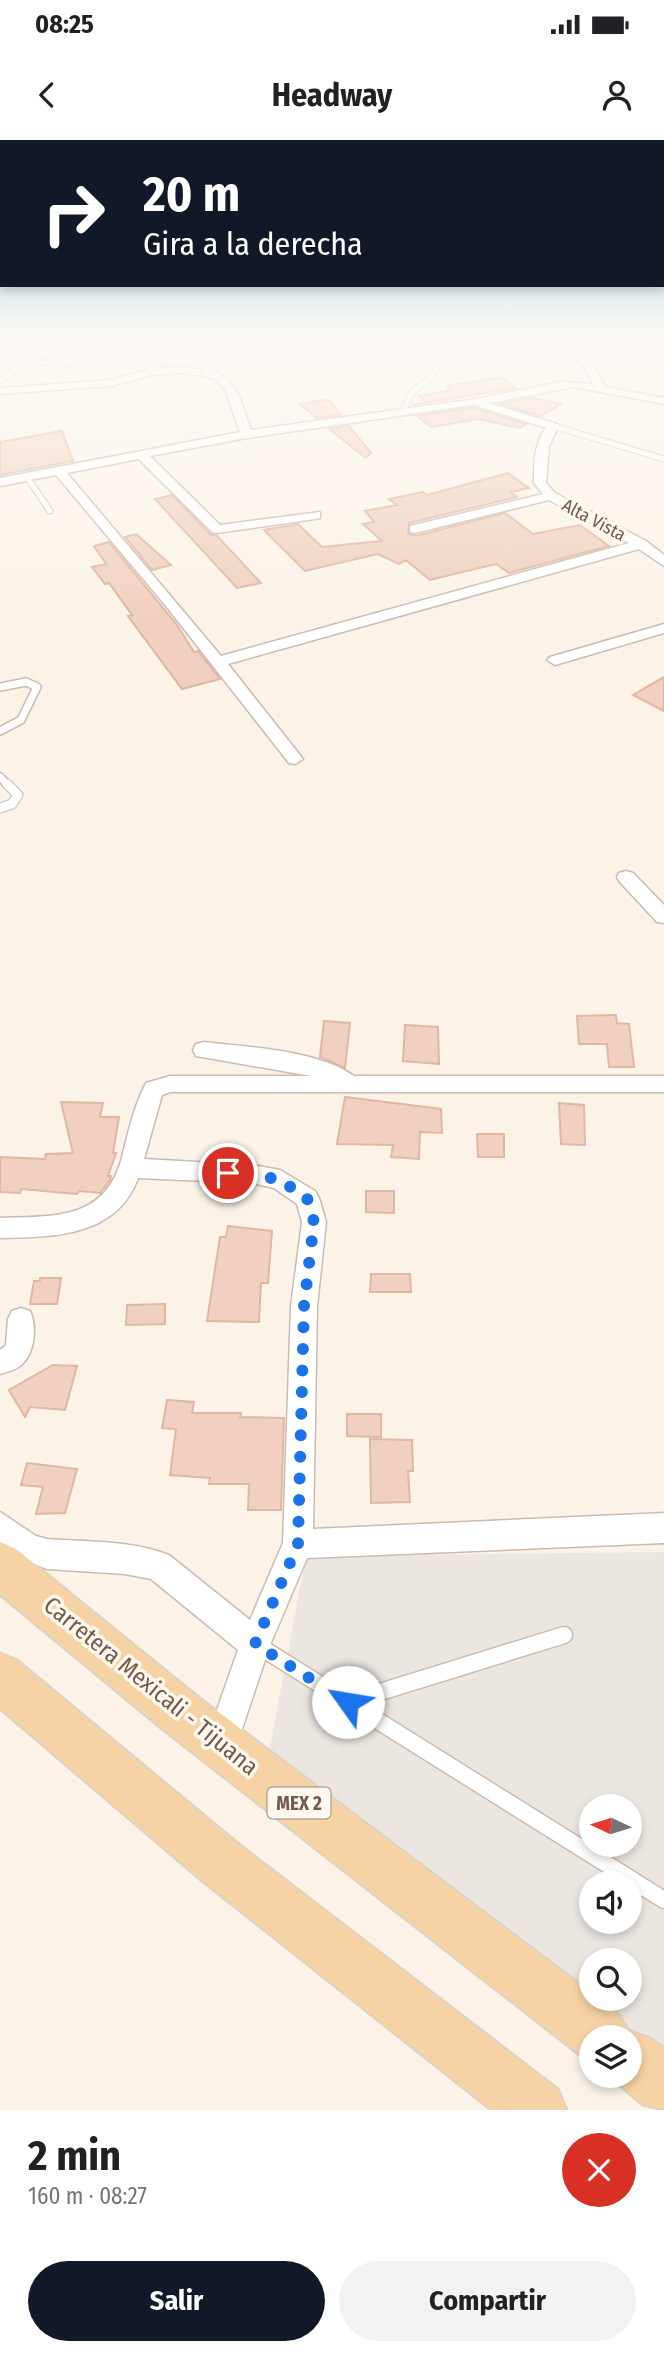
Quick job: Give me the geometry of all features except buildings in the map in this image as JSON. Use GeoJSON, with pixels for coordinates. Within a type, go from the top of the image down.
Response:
{"type":"FeatureCollection","features":[{"type":"Feature","properties":{"kind":"main road","name":"Carretera Mexicali - Tijuana"},"geometry":{"type":"LineString","coordinates":[[0,1565],[221,1744],[586,2025]]}},
{"type":"Feature","properties":{"kind":"main road"},"geometry":{"type":"LineString","coordinates":[[0,1677],[119,1779],[251,1886],[462,2048],[537,2110]]}},
{"type":"Feature","properties":{"kind":"main road"},"geometry":{"type":"LineString","coordinates":[[642,2068],[664,2084]]}},
{"type":"Feature","properties":{"kind":"street"},"geometry":{"type":"LineString","coordinates":[[245,429],[247,434]]}},
{"type":"Feature","properties":{"kind":"street"},"geometry":{"type":"LineString","coordinates":[[0,482],[281,429]]}},
{"type":"Feature","properties":{"kind":"street","name":"Alta Vista"},"geometry":{"type":"LineString","coordinates":[[550,429],[541,447],[540,483],[551,496],[641,544],[664,562]]}},
{"type":"Feature","properties":{"kind":"street"},"geometry":{"type":"LineString","coordinates":[[142,455],[217,529],[316,515]]}},
{"type":"Feature","properties":{"kind":"street"},"geometry":{"type":"LineString","coordinates":[[59,471],[295,759]]}},
{"type":"Feature","properties":{"kind":"street"},"geometry":{"type":"LineString","coordinates":[[415,529],[551,496]]}},
{"type":"Feature","properties":{"kind":"street"},"geometry":{"type":"LineString","coordinates":[[218,662],[641,544]]}},
{"type":"Feature","properties":{"kind":"street"},"geometry":{"type":"LineString","coordinates":[[555,660],[664,628]]}},
{"type":"Feature","properties":{"kind":"street"},"geometry":{"type":"LineString","coordinates":[[626,877],[664,917]]}},
{"type":"Feature","properties":{"kind":"street"},"geometry":{"type":"LineString","coordinates":[[204,1050],[269,1058],[322,1069],[355,1084]]}},
{"type":"Feature","properties":{"kind":"street"},"geometry":{"type":"LineString","coordinates":[[0,1228],[69,1225],[92,1216],[119,1197],[131,1168],[148,1100],[154,1089],[170,1084],[664,1084]]}},
{"type":"Feature","properties":{"kind":"street"},"geometry":{"type":"LineString","coordinates":[[131,1168],[252,1174],[280,1180],[307,1198],[314,1222],[304,1306],[298,1544],[255,1644],[221,1744]]}},
{"type":"Feature","properties":{"kind":"street"},"geometry":{"type":"LineString","coordinates":[[0,1362],[11,1360],[17,1353],[21,1319]]}},
{"type":"Feature","properties":{"kind":"street"},"geometry":{"type":"LineString","coordinates":[[0,1527],[29,1548],[47,1554],[125,1559],[158,1566],[255,1644]]}},
{"type":"Feature","properties":{"kind":"street"},"geometry":{"type":"LineString","coordinates":[[298,1544],[664,1528]]}},
{"type":"Feature","properties":{"kind":"lane"},"geometry":{"type":"LineString","coordinates":[[562,429],[664,459]]}},
{"type":"Feature","properties":{"kind":"lane"},"geometry":{"type":"LineString","coordinates":[[27,477],[50,511]]}},
{"type":"Feature","properties":{"kind":"lane"},"geometry":{"type":"LineString","coordinates":[[0,687],[26,682],[37,687],[23,720],[0,732]]}},
{"type":"Feature","properties":{"kind":"lane"},"geometry":{"type":"LineString","coordinates":[[0,776],[18,795],[12,804],[0,808]]}},
{"type":"Feature","properties":{"kind":"lane"},"geometry":{"type":"LineString","coordinates":[[348,1702],[564,1635]]}},
{"type":"Feature","properties":{"kind":"lane"},"geometry":{"type":"LineString","coordinates":[[255,1644],[664,1900]]}},
{"type":"Feature","properties":{"kind":"shaded area"},"geometry":{"type":"Polygon","coordinates":[[[664,1552],[664,2075],[642,2050],[642,2025],[615,2025],[597,2011],[642,2011],[642,1948],[579,1948],[579,1997],[269,1752],[306,1556],[664,1552]]]}},
{"type":"Feature","properties":{"kind":"route"},"geometry":{"type":"LineString","coordinates":[[228,1173],[252,1174],[280,1180],[307,1198],[314,1222],[304,1306],[298,1544],[255,1644],[348,1702]]}}]}
